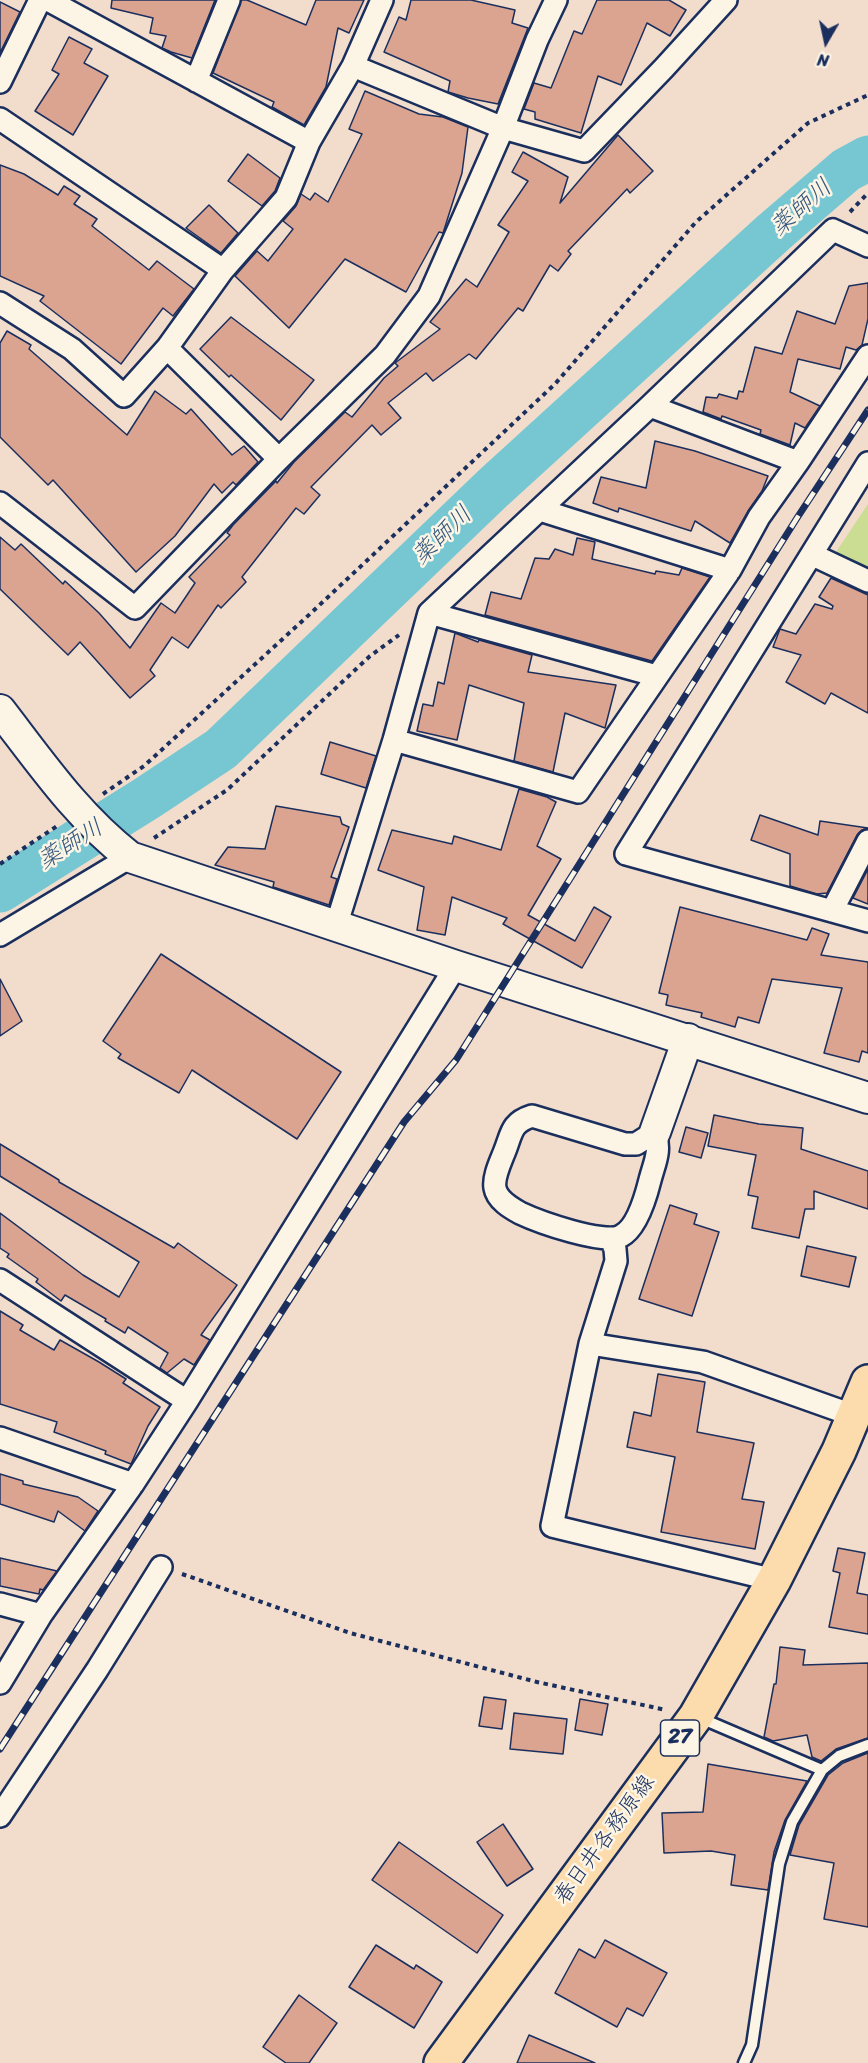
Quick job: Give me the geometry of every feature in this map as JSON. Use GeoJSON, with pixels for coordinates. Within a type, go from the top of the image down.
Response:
{"type":"FeatureCollection","features":[{"type":"Feature","properties":{"kind":"main road","name":"春日井各務原線"},"geometry":{"type":"LineString","coordinates":[[441,2063],[696,1716],[774,1580],[855,1416],[868,1382]]}},
{"type":"Feature","properties":{"kind":"street"},"geometry":{"type":"LineString","coordinates":[[0,82],[40,0]]}},
{"type":"Feature","properties":{"kind":"street"},"geometry":{"type":"LineString","coordinates":[[48,0],[309,142]]}},
{"type":"Feature","properties":{"kind":"street"},"geometry":{"type":"LineString","coordinates":[[196,81],[229,0]]}},
{"type":"Feature","properties":{"kind":"street"},"geometry":{"type":"LineString","coordinates":[[0,303],[72,349],[124,396],[167,348],[223,270],[286,198],[309,142],[353,66],[382,0]]}},
{"type":"Feature","properties":{"kind":"street"},"geometry":{"type":"LineString","coordinates":[[0,503],[135,608],[279,459],[385,355],[429,296],[556,0]]}},
{"type":"Feature","properties":{"kind":"street"},"geometry":{"type":"LineString","coordinates":[[353,66],[503,128],[584,151],[726,0]]}},
{"type":"Feature","properties":{"kind":"street"},"geometry":{"type":"LineString","coordinates":[[0,119],[223,270]]}},
{"type":"Feature","properties":{"kind":"street"},"geometry":{"type":"LineString","coordinates":[[336,926],[394,740],[429,613],[650,406],[832,230],[868,246]]}},
{"type":"Feature","properties":{"kind":"street"},"geometry":{"type":"LineString","coordinates":[[167,348],[279,459]]}},
{"type":"Feature","properties":{"kind":"street"},"geometry":{"type":"LineString","coordinates":[[394,740],[578,792],[730,570],[759,516],[798,462],[868,356]]}},
{"type":"Feature","properties":{"kind":"street"},"geometry":{"type":"LineString","coordinates":[[650,406],[798,462]]}},
{"type":"Feature","properties":{"kind":"street"},"geometry":{"type":"LineString","coordinates":[[868,463],[627,854],[868,921]]}},
{"type":"Feature","properties":{"kind":"street"},"geometry":{"type":"LineString","coordinates":[[540,510],[730,570]]}},
{"type":"Feature","properties":{"kind":"street"},"geometry":{"type":"LineString","coordinates":[[813,555],[868,581]]}},
{"type":"Feature","properties":{"kind":"street"},"geometry":{"type":"LineString","coordinates":[[429,613],[657,676]]}},
{"type":"Feature","properties":{"kind":"street"},"geometry":{"type":"LineString","coordinates":[[0,710],[78,811],[130,856],[456,966],[868,1098]]}},
{"type":"Feature","properties":{"kind":"street"},"geometry":{"type":"LineString","coordinates":[[832,911],[868,841]]}},
{"type":"Feature","properties":{"kind":"street"},"geometry":{"type":"LineString","coordinates":[[0,935],[130,856]]}},
{"type":"Feature","properties":{"kind":"street"},"geometry":{"type":"LineString","coordinates":[[0,1683],[41,1615],[133,1484],[187,1401],[456,966]]}},
{"type":"Feature","properties":{"kind":"street"},"geometry":{"type":"LineString","coordinates":[[655,1132],[636,1144],[625,1144],[532,1116],[520,1120],[513,1129],[494,1186],[507,1205],[520,1213],[593,1238],[611,1239],[622,1236],[638,1216],[646,1196],[659,1146],[655,1132],[688,1039]]}},
{"type":"Feature","properties":{"kind":"street"},"geometry":{"type":"LineString","coordinates":[[611,1239],[616,1261],[590,1344],[552,1526],[774,1580]]}},
{"type":"Feature","properties":{"kind":"street"},"geometry":{"type":"LineString","coordinates":[[0,1280],[187,1401]]}},
{"type":"Feature","properties":{"kind":"street"},"geometry":{"type":"LineString","coordinates":[[590,1344],[703,1362],[855,1416]]}},
{"type":"Feature","properties":{"kind":"street"},"geometry":{"type":"LineString","coordinates":[[0,1438],[133,1484]]}},
{"type":"Feature","properties":{"kind":"street"},"geometry":{"type":"LineString","coordinates":[[0,1816],[97,1670],[161,1567]]}},
{"type":"Feature","properties":{"kind":"street"},"geometry":{"type":"LineString","coordinates":[[0,1604],[41,1615]]}},
{"type":"Feature","properties":{"kind":"lane"},"geometry":{"type":"LineString","coordinates":[[696,1716],[822,1770]]}},
{"type":"Feature","properties":{"kind":"lane"},"geometry":{"type":"LineString","coordinates":[[744,2063],[752,2045],[757,2018],[779,1864],[792,1822],[822,1770],[839,1756],[868,1745]]}},
{"type":"Feature","properties":{"kind":"path"},"geometry":{"type":"LineString","coordinates":[[0,864],[144,766],[555,384],[696,222],[808,123],[868,95]]}},
{"type":"Feature","properties":{"kind":"path"},"geometry":{"type":"LineString","coordinates":[[130,856],[167,828],[227,790],[370,656],[429,613]]}},
{"type":"Feature","properties":{"kind":"path"},"geometry":{"type":"LineString","coordinates":[[161,1567],[361,1636],[537,1682],[696,1716]]}},
{"type":"Feature","properties":{"kind":"green space"},"geometry":{"type":"Polygon","coordinates":[[[868,504],[868,568],[836,552],[868,504]]]}},
{"type":"Feature","properties":{"kind":"building"},"geometry":{"type":"Polygon","coordinates":[[[112,0],[215,0],[192,58],[162,48],[166,36],[150,33],[153,18],[111,8],[112,0]]]}},
{"type":"Feature","properties":{"kind":"building"},"geometry":{"type":"Polygon","coordinates":[[[241,0],[247,0],[306,25],[316,0],[364,0],[349,33],[338,28],[326,87],[304,125],[272,107],[274,102],[213,73],[241,0]]]}},
{"type":"Feature","properties":{"kind":"building"},"geometry":{"type":"Polygon","coordinates":[[[411,0],[471,0],[515,10],[512,23],[528,28],[498,104],[448,92],[450,81],[384,52],[399,17],[406,20],[411,0]]]}},
{"type":"Feature","properties":{"kind":"building"},"geometry":{"type":"Polygon","coordinates":[[[597,0],[669,0],[686,10],[670,36],[647,23],[621,85],[598,76],[581,133],[535,119],[535,112],[524,109],[534,83],[551,88],[574,31],[582,34],[597,0]]]}},
{"type":"Feature","properties":{"kind":"building"},"geometry":{"type":"Polygon","coordinates":[[[0,2],[20,12],[0,53],[0,2]]]}},
{"type":"Feature","properties":{"kind":"building"},"geometry":{"type":"Polygon","coordinates":[[[69,37],[92,49],[84,63],[108,76],[73,135],[35,111],[59,74],[52,70],[69,37]]]}},
{"type":"Feature","properties":{"kind":"building"},"geometry":{"type":"Polygon","coordinates":[[[365,91],[419,114],[443,117],[468,127],[462,173],[444,230],[443,233],[439,232],[406,292],[345,259],[289,328],[235,276],[257,251],[268,261],[293,229],[283,221],[296,206],[301,194],[310,200],[315,193],[328,202],[362,134],[349,129],[365,91]]]}},
{"type":"Feature","properties":{"kind":"building"},"geometry":{"type":"Polygon","coordinates":[[[618,135],[653,171],[630,193],[627,189],[568,251],[571,254],[558,271],[550,265],[523,311],[518,308],[476,359],[469,354],[433,381],[426,373],[388,403],[401,418],[381,435],[372,425],[311,487],[320,495],[304,514],[296,508],[242,577],[246,582],[221,608],[218,605],[188,648],[172,637],[150,670],[155,676],[130,698],[80,642],[68,655],[0,589],[0,537],[15,550],[21,544],[63,584],[65,581],[99,613],[130,648],[161,603],[175,613],[195,583],[189,577],[230,535],[227,533],[233,525],[276,481],[277,483],[294,462],[345,412],[352,417],[384,378],[398,366],[395,363],[440,329],[430,322],[466,279],[477,287],[509,232],[498,225],[528,181],[512,172],[523,152],[568,177],[560,203],[618,135]]]}},
{"type":"Feature","properties":{"kind":"building"},"geometry":{"type":"Polygon","coordinates":[[[248,154],[280,178],[275,191],[262,206],[228,181],[248,154]]]}},
{"type":"Feature","properties":{"kind":"building"},"geometry":{"type":"Polygon","coordinates":[[[0,165],[24,174],[58,195],[64,186],[80,196],[74,204],[97,219],[92,226],[149,270],[157,261],[194,289],[173,316],[163,308],[121,364],[40,301],[44,296],[0,276],[0,165]]]}},
{"type":"Feature","properties":{"kind":"building"},"geometry":{"type":"Polygon","coordinates":[[[209,205],[238,233],[221,253],[186,228],[209,205]]]}},
{"type":"Feature","properties":{"kind":"building"},"geometry":{"type":"Polygon","coordinates":[[[868,283],[868,319],[862,345],[856,350],[846,347],[840,369],[798,359],[790,392],[820,406],[805,428],[795,423],[790,445],[760,434],[761,430],[722,416],[721,419],[703,412],[706,397],[717,398],[719,394],[737,399],[739,391],[743,392],[755,347],[782,354],[797,311],[835,324],[849,286],[868,283]]]}},
{"type":"Feature","properties":{"kind":"building"},"geometry":{"type":"Polygon","coordinates":[[[231,317],[314,380],[281,420],[231,375],[229,377],[200,349],[231,317]]]}},
{"type":"Feature","properties":{"kind":"building"},"geometry":{"type":"Polygon","coordinates":[[[7,331],[31,345],[29,349],[127,435],[155,391],[186,414],[191,409],[232,455],[244,446],[258,462],[236,485],[233,482],[222,493],[214,484],[175,536],[136,572],[53,480],[48,485],[0,437],[0,343],[7,331]]]}},
{"type":"Feature","properties":{"kind":"building"},"geometry":{"type":"Polygon","coordinates":[[[655,441],[695,451],[768,476],[762,491],[730,543],[695,521],[691,531],[619,508],[618,512],[593,503],[601,477],[646,488],[655,441]]]}},
{"type":"Feature","properties":{"kind":"building"},"geometry":{"type":"Polygon","coordinates":[[[577,538],[595,542],[592,559],[655,574],[656,571],[679,575],[682,568],[710,577],[652,661],[485,615],[491,592],[521,599],[535,558],[549,559],[555,549],[573,555],[577,538]]]}},
{"type":"Feature","properties":{"kind":"building"},"geometry":{"type":"Polygon","coordinates":[[[831,578],[868,595],[868,713],[831,693],[825,704],[786,682],[801,655],[773,647],[780,629],[796,634],[815,604],[832,609],[833,606],[819,597],[831,578]]]}},
{"type":"Feature","properties":{"kind":"building"},"geometry":{"type":"Polygon","coordinates":[[[455,633],[478,642],[479,640],[532,655],[528,672],[616,685],[605,728],[565,713],[553,772],[514,761],[524,703],[469,685],[457,740],[417,731],[423,704],[433,706],[438,682],[444,684],[455,633]]]}},
{"type":"Feature","properties":{"kind":"building"},"geometry":{"type":"Polygon","coordinates":[[[330,742],[376,756],[366,788],[321,774],[330,742]]]}},
{"type":"Feature","properties":{"kind":"building"},"geometry":{"type":"Polygon","coordinates":[[[519,789],[556,802],[537,846],[561,859],[528,915],[575,941],[594,907],[611,917],[582,968],[503,924],[507,918],[452,897],[445,935],[417,930],[424,887],[378,870],[392,830],[452,844],[454,836],[501,850],[519,789]]]}},
{"type":"Feature","properties":{"kind":"building"},"geometry":{"type":"Polygon","coordinates":[[[276,806],[340,817],[342,824],[349,827],[331,877],[337,879],[329,905],[273,887],[274,882],[215,865],[228,847],[265,849],[276,806]]]}},
{"type":"Feature","properties":{"kind":"building"},"geometry":{"type":"Polygon","coordinates":[[[760,815],[818,835],[820,821],[868,828],[857,835],[827,893],[817,894],[790,886],[790,854],[751,840],[760,815]]]}},
{"type":"Feature","properties":{"kind":"building"},"geometry":{"type":"Polygon","coordinates":[[[868,869],[868,904],[853,898],[868,869]]]}},
{"type":"Feature","properties":{"kind":"building"},"geometry":{"type":"Polygon","coordinates":[[[680,907],[807,940],[812,928],[829,934],[821,955],[868,962],[868,1053],[862,1051],[859,1062],[824,1053],[842,988],[772,979],[759,1023],[738,1017],[735,1027],[701,1017],[702,1013],[666,1005],[668,995],[659,993],[680,907]]]}},
{"type":"Feature","properties":{"kind":"building"},"geometry":{"type":"Polygon","coordinates":[[[161,954],[341,1072],[297,1139],[192,1070],[179,1093],[118,1058],[121,1054],[103,1041],[161,954]]]}},
{"type":"Feature","properties":{"kind":"building"},"geometry":{"type":"Polygon","coordinates":[[[0,979],[22,1021],[0,1036],[0,979]]]}},
{"type":"Feature","properties":{"kind":"building"},"geometry":{"type":"Polygon","coordinates":[[[714,1115],[759,1124],[803,1128],[801,1149],[868,1171],[868,1209],[814,1191],[814,1209],[805,1209],[799,1238],[752,1228],[758,1197],[748,1195],[756,1155],[708,1146],[714,1115]]]}},
{"type":"Feature","properties":{"kind":"building"},"geometry":{"type":"Polygon","coordinates":[[[686,1127],[708,1133],[701,1158],[679,1152],[686,1127]]]}},
{"type":"Feature","properties":{"kind":"building"},"geometry":{"type":"Polygon","coordinates":[[[0,1144],[59,1182],[174,1248],[178,1243],[237,1285],[201,1335],[210,1340],[194,1365],[184,1359],[167,1373],[160,1368],[168,1353],[128,1327],[125,1333],[65,1295],[61,1301],[36,1282],[38,1279],[7,1257],[9,1254],[0,1248],[0,1213],[83,1275],[119,1297],[139,1262],[0,1176],[0,1144]]]}},
{"type":"Feature","properties":{"kind":"building"},"geometry":{"type":"Polygon","coordinates":[[[670,1205],[697,1214],[694,1224],[719,1232],[692,1316],[639,1299],[670,1205]]]}},
{"type":"Feature","properties":{"kind":"building"},"geometry":{"type":"Polygon","coordinates":[[[807,1246],[856,1257],[849,1287],[801,1276],[807,1246]]]}},
{"type":"Feature","properties":{"kind":"building"},"geometry":{"type":"Polygon","coordinates":[[[0,1311],[23,1325],[20,1330],[54,1350],[60,1340],[99,1362],[126,1379],[123,1383],[160,1407],[148,1426],[131,1464],[105,1454],[106,1451],[54,1432],[57,1422],[0,1404],[0,1311]]]}},
{"type":"Feature","properties":{"kind":"building"},"geometry":{"type":"Polygon","coordinates":[[[658,1374],[705,1382],[697,1432],[754,1443],[742,1499],[764,1502],[755,1549],[661,1532],[675,1457],[627,1447],[634,1412],[651,1416],[658,1374]]]}},
{"type":"Feature","properties":{"kind":"building"},"geometry":{"type":"Polygon","coordinates":[[[0,1474],[23,1481],[23,1484],[78,1497],[98,1511],[85,1531],[58,1511],[54,1522],[0,1504],[0,1474]]]}},
{"type":"Feature","properties":{"kind":"building"},"geometry":{"type":"Polygon","coordinates":[[[838,1548],[865,1553],[857,1593],[868,1595],[868,1634],[829,1627],[840,1573],[833,1571],[838,1548]]]}},
{"type":"Feature","properties":{"kind":"building"},"geometry":{"type":"Polygon","coordinates":[[[0,1558],[57,1571],[43,1590],[40,1589],[39,1594],[0,1586],[0,1558]]]}},
{"type":"Feature","properties":{"kind":"building"},"geometry":{"type":"Polygon","coordinates":[[[780,1647],[805,1650],[803,1665],[868,1663],[868,1738],[836,1749],[821,1761],[812,1757],[807,1735],[773,1741],[764,1737],[774,1684],[776,1684],[780,1647]]]}},
{"type":"Feature","properties":{"kind":"building"},"geometry":{"type":"Polygon","coordinates":[[[484,1697],[506,1700],[502,1729],[479,1726],[484,1697]]]}},
{"type":"Feature","properties":{"kind":"building"},"geometry":{"type":"Polygon","coordinates":[[[580,1699],[608,1704],[602,1735],[575,1730],[580,1699]]]}},
{"type":"Feature","properties":{"kind":"building"},"geometry":{"type":"Polygon","coordinates":[[[514,1713],[567,1719],[563,1754],[510,1749],[514,1713]]]}},
{"type":"Feature","properties":{"kind":"building"},"geometry":{"type":"Polygon","coordinates":[[[868,1753],[868,1927],[824,1919],[834,1863],[790,1855],[799,1825],[828,1775],[843,1763],[868,1753]]]}},
{"type":"Feature","properties":{"kind":"building"},"geometry":{"type":"Polygon","coordinates":[[[708,1764],[807,1781],[785,1820],[774,1852],[768,1890],[731,1885],[735,1855],[711,1851],[664,1853],[662,1813],[703,1812],[708,1764]]]}},
{"type":"Feature","properties":{"kind":"building"},"geometry":{"type":"Polygon","coordinates":[[[503,1824],[533,1869],[507,1886],[477,1842],[503,1824]]]}},
{"type":"Feature","properties":{"kind":"building"},"geometry":{"type":"Polygon","coordinates":[[[399,1842],[503,1915],[477,1953],[372,1880],[399,1842]]]}},
{"type":"Feature","properties":{"kind":"building"},"geometry":{"type":"Polygon","coordinates":[[[605,1940],[667,1973],[643,2016],[627,2008],[617,2027],[555,1993],[579,1949],[595,1958],[605,1940]]]}},
{"type":"Feature","properties":{"kind":"building"},"geometry":{"type":"Polygon","coordinates":[[[376,1945],[414,1969],[416,1965],[442,1982],[414,2028],[349,1987],[376,1945]]]}},
{"type":"Feature","properties":{"kind":"building"},"geometry":{"type":"Polygon","coordinates":[[[299,1995],[337,2023],[309,2063],[286,2063],[263,2047],[299,1995]]]}},
{"type":"Feature","properties":{"kind":"building"},"geometry":{"type":"Polygon","coordinates":[[[529,2035],[595,2063],[517,2063],[529,2035]]]}},
{"type":"Feature","properties":{"kind":"waterway","name":"薬師川"},"geometry":{"type":"LineString","coordinates":[[0,890],[221,749],[493,488],[774,232],[846,170],[868,158]]}},
{"type":"Feature","properties":{"kind":"railway"},"geometry":{"type":"LineString","coordinates":[[0,1749],[404,1122],[456,1060],[797,518],[868,410]]}}]}
